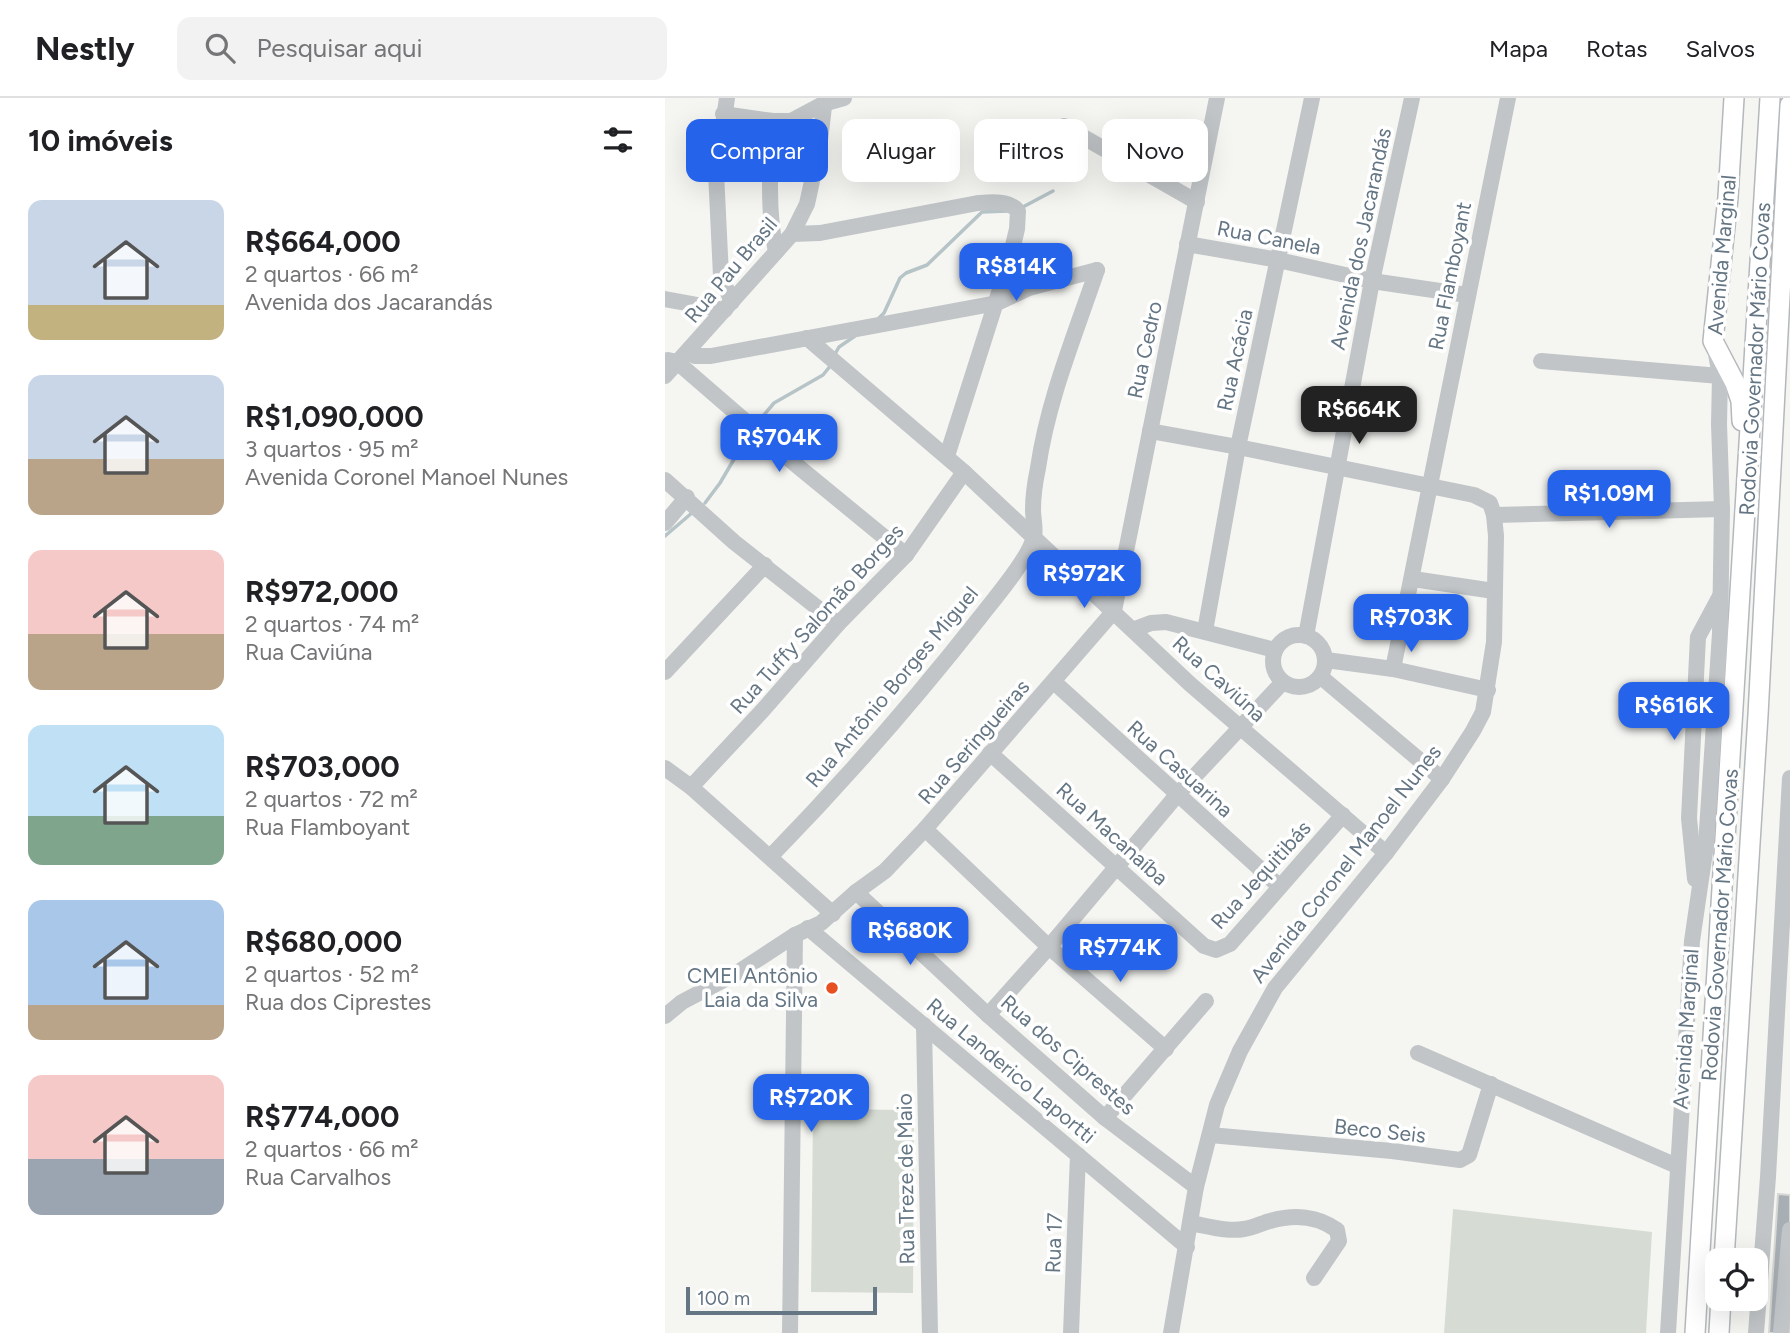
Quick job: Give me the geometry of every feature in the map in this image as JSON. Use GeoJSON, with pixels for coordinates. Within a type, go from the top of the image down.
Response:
{"type":"FeatureCollection","features":[{"type":"Feature","properties":{"kind":"main road","name":"Avenida Marginal"},"geometry":{"type":"LineString","coordinates":[[1713,341],[1728,197],[1734,98]]}},
{"type":"Feature","properties":{"kind":"main road","name":"Rodovia Governador Mário Covas"},"geometry":{"type":"LineString","coordinates":[[1695,1333],[1770,98]]}},
{"type":"Feature","properties":{"kind":"main road","name":"Rodovia Governador Mário Covas"},"geometry":{"type":"LineString","coordinates":[[1725,1248],[1758,715],[1790,105]]}},
{"type":"Feature","properties":{"kind":"main road"},"geometry":{"type":"LineString","coordinates":[[1781,267],[1790,242]]}},
{"type":"Feature","properties":{"kind":"main road"},"geometry":{"type":"LineString","coordinates":[[1713,341],[1735,383],[1741,401],[1748,478]]}},
{"type":"Feature","properties":{"kind":"main road"},"geometry":{"type":"LineString","coordinates":[[1719,1333],[1720,1311]]}},
{"type":"Feature","properties":{"kind":"street"},"geometry":{"type":"LineString","coordinates":[[794,119],[824,101],[843,98]]}},
{"type":"Feature","properties":{"kind":"street","name":"Rua Cedro"},"geometry":{"type":"LineString","coordinates":[[1114,611],[1217,98]]}},
{"type":"Feature","properties":{"kind":"street","name":"Rua Acácia"},"geometry":{"type":"LineString","coordinates":[[1205,631],[1238,447],[1312,98]]}},
{"type":"Feature","properties":{"kind":"street","name":"Avenida dos Jacarandás"},"geometry":{"type":"LineString","coordinates":[[1305,636],[1372,281],[1412,98]]}},
{"type":"Feature","properties":{"kind":"street","name":"Rua Flamboyant"},"geometry":{"type":"LineString","coordinates":[[1393,669],[1508,98]]}},
{"type":"Feature","properties":{"kind":"street","name":"Rua Pau Brasil"},"geometry":{"type":"LineString","coordinates":[[665,376],[676,358],[729,306],[792,234],[807,204],[819,149],[824,101]]}},
{"type":"Feature","properties":{"kind":"street"},"geometry":{"type":"LineString","coordinates":[[665,299],[729,306],[721,276],[716,172],[725,106],[767,119]]}},
{"type":"Feature","properties":{"kind":"street"},"geometry":{"type":"LineString","coordinates":[[1088,140],[1197,202]]}},
{"type":"Feature","properties":{"kind":"street"},"geometry":{"type":"LineString","coordinates":[[770,182],[771,230],[776,252]]}},
{"type":"Feature","properties":{"kind":"street"},"geometry":{"type":"LineString","coordinates":[[792,234],[820,233],[978,203],[995,202],[1014,206],[1018,211],[1017,229],[997,303],[947,456]]}},
{"type":"Feature","properties":{"kind":"street","name":"Rua Canela"},"geometry":{"type":"LineString","coordinates":[[1187,244],[1278,260],[1372,281],[1468,295]]}},
{"type":"Feature","properties":{"kind":"street"},"geometry":{"type":"LineString","coordinates":[[676,358],[711,356],[997,303],[1029,288],[1097,270],[1050,411],[1038,468],[1033,508],[1034,537]]}},
{"type":"Feature","properties":{"kind":"street","name":"Rua Caviúna"},"geometry":{"type":"LineString","coordinates":[[807,338],[947,456],[1094,595],[1135,629],[1190,684],[1386,853]]}},
{"type":"Feature","properties":{"kind":"street","name":"Avenida Marginal"},"geometry":{"type":"LineString","coordinates":[[1668,1333],[1692,941],[1708,822],[1721,594],[1720,376],[1713,341]]}},
{"type":"Feature","properties":{"kind":"street"},"geometry":{"type":"LineString","coordinates":[[676,358],[795,464],[906,555]]}},
{"type":"Feature","properties":{"kind":"street"},"geometry":{"type":"LineString","coordinates":[[1541,361],[1720,376]]}},
{"type":"Feature","properties":{"kind":"street"},"geometry":{"type":"LineString","coordinates":[[1150,431],[1430,485],[1483,498],[1490,503],[1494,515],[1722,509]]}},
{"type":"Feature","properties":{"kind":"street","name":"Rua Tuffy Salomão Borges"},"geometry":{"type":"LineString","coordinates":[[691,787],[838,624],[906,555],[964,472]]}},
{"type":"Feature","properties":{"kind":"street"},"geometry":{"type":"LineString","coordinates":[[665,480],[734,542],[838,624]]}},
{"type":"Feature","properties":{"kind":"street"},"geometry":{"type":"LineString","coordinates":[[665,523],[687,497]]}},
{"type":"Feature","properties":{"kind":"street","name":"Avenida Coronel Manoel Nunes"},"geometry":{"type":"LineString","coordinates":[[1171,1333],[1196,1187],[1217,1105],[1261,1009],[1298,958],[1386,853],[1442,779],[1483,712],[1494,642],[1494,515]]}},
{"type":"Feature","properties":{"kind":"street","name":"Rua Antônio Borges Miguel"},"geometry":{"type":"LineString","coordinates":[[771,856],[839,786],[951,654],[1005,586],[1034,537]]}},
{"type":"Feature","properties":{"kind":"street"},"geometry":{"type":"LineString","coordinates":[[665,672],[765,565]]}},
{"type":"Feature","properties":{"kind":"street"},"geometry":{"type":"LineString","coordinates":[[1413,579],[1494,591]]}},
{"type":"Feature","properties":{"kind":"street","name":"Rua Seringueiras"},"geometry":{"type":"LineString","coordinates":[[665,1016],[682,1002],[737,973],[801,931],[821,923],[885,871],[925,829],[1114,611]]}},
{"type":"Feature","properties":{"kind":"street"},"geometry":{"type":"LineString","coordinates":[[1135,629],[1151,623],[1166,622],[1275,650]]}},
{"type":"Feature","properties":{"kind":"street"},"geometry":{"type":"LineString","coordinates":[[1305,636],[1320,645],[1326,660],[1321,677],[1308,687],[1290,687],[1273,668],[1275,650],[1288,638],[1305,636]]}},
{"type":"Feature","properties":{"kind":"street"},"geometry":{"type":"LineString","coordinates":[[1326,660],[1393,669],[1488,690]]}},
{"type":"Feature","properties":{"kind":"street"},"geometry":{"type":"LineString","coordinates":[[1321,677],[1442,779]]}},
{"type":"Feature","properties":{"kind":"street","name":"Rua Casuarina"},"geometry":{"type":"LineString","coordinates":[[1054,682],[1279,886]]}},
{"type":"Feature","properties":{"kind":"street"},"geometry":{"type":"LineString","coordinates":[[988,1015],[1177,795],[1283,682]]}},
{"type":"Feature","properties":{"kind":"street","name":"Rua Macanaíba"},"geometry":{"type":"LineString","coordinates":[[990,753],[1117,865],[1204,947]]}},
{"type":"Feature","properties":{"kind":"street"},"geometry":{"type":"LineString","coordinates":[[665,769],[691,787],[834,914]]}},
{"type":"Feature","properties":{"kind":"street"},"geometry":{"type":"LineString","coordinates":[[1756,1333],[1785,957],[1790,778]]}},
{"type":"Feature","properties":{"kind":"street","name":"Rua Jequitibás"},"geometry":{"type":"LineString","coordinates":[[1204,947],[1216,950],[1230,944],[1343,815]]}},
{"type":"Feature","properties":{"kind":"street"},"geometry":{"type":"LineString","coordinates":[[925,829],[1049,947],[1166,1049]]}},
{"type":"Feature","properties":{"kind":"street","name":"Rua dos Ciprestes"},"geometry":{"type":"LineString","coordinates":[[856,892],[988,1015],[1105,1118],[1196,1187]]}},
{"type":"Feature","properties":{"kind":"street"},"geometry":{"type":"LineString","coordinates":[[790,1333],[801,931]]}},
{"type":"Feature","properties":{"kind":"street","name":"Rua Landerico Laportti"},"geometry":{"type":"LineString","coordinates":[[801,931],[924,1025],[1187,1247]]}},
{"type":"Feature","properties":{"kind":"street"},"geometry":{"type":"LineString","coordinates":[[1105,1118],[1206,1001]]}},
{"type":"Feature","properties":{"kind":"street","name":"Rua Treze de Maio"},"geometry":{"type":"LineString","coordinates":[[924,1025],[930,1333]]}},
{"type":"Feature","properties":{"kind":"street"},"geometry":{"type":"LineString","coordinates":[[1418,1054],[1677,1166]]}},
{"type":"Feature","properties":{"kind":"street","name":"Beco Seis"},"geometry":{"type":"LineString","coordinates":[[1210,1135],[1392,1151],[1460,1160],[1469,1155],[1491,1084]]}},
{"type":"Feature","properties":{"kind":"street","name":"Rua 17"},"geometry":{"type":"LineString","coordinates":[[1071,1333],[1078,1155]]}},
{"type":"Feature","properties":{"kind":"street"},"geometry":{"type":"LineString","coordinates":[[1190,1223],[1231,1230],[1246,1229],[1284,1217],[1325,1221],[1337,1230],[1339,1241],[1314,1279]]}},
{"type":"Feature","properties":{"kind":"street"},"geometry":{"type":"LineString","coordinates":[[1785,1327],[1790,1230]]}},
{"type":"Feature","properties":{"kind":"shaded area"},"geometry":{"type":"Polygon","coordinates":[[[813,1109],[914,1110],[913,1293],[811,1292],[813,1109]]]}},
{"type":"Feature","properties":{"kind":"shaded area"},"geometry":{"type":"Polygon","coordinates":[[[1453,1209],[1652,1232],[1646,1333],[1444,1333],[1453,1209]]]}},
{"type":"Feature","properties":{"kind":"building"},"geometry":{"type":"Polygon","coordinates":[[[1778,1194],[1790,1195],[1790,1333],[1769,1333],[1778,1194]]]}},
{"type":"Feature","properties":{"kind":"waterway"},"geometry":{"type":"LineString","coordinates":[[1021,208],[1053,191]]}},
{"type":"Feature","properties":{"kind":"waterway"},"geometry":{"type":"LineString","coordinates":[[879,318],[884,313],[900,278],[927,265],[982,212],[1007,211]]}},
{"type":"Feature","properties":{"kind":"waterway"},"geometry":{"type":"LineString","coordinates":[[835,354],[839,347],[855,336]]}},
{"type":"Feature","properties":{"kind":"waterway"},"geometry":{"type":"LineString","coordinates":[[757,423],[774,403],[823,375],[831,365]]}},
{"type":"Feature","properties":{"kind":"waterway"},"geometry":{"type":"LineString","coordinates":[[705,503],[750,432]]}},
{"type":"Feature","properties":{"kind":"waterway"},"geometry":{"type":"LineString","coordinates":[[665,536],[693,512]]}},
{"type":"Feature","properties":{"kind":"place","name":"CMEI Antônio Laia da Silva"},"geometry":{"type":"Point","coordinates":[832,988]}}]}
